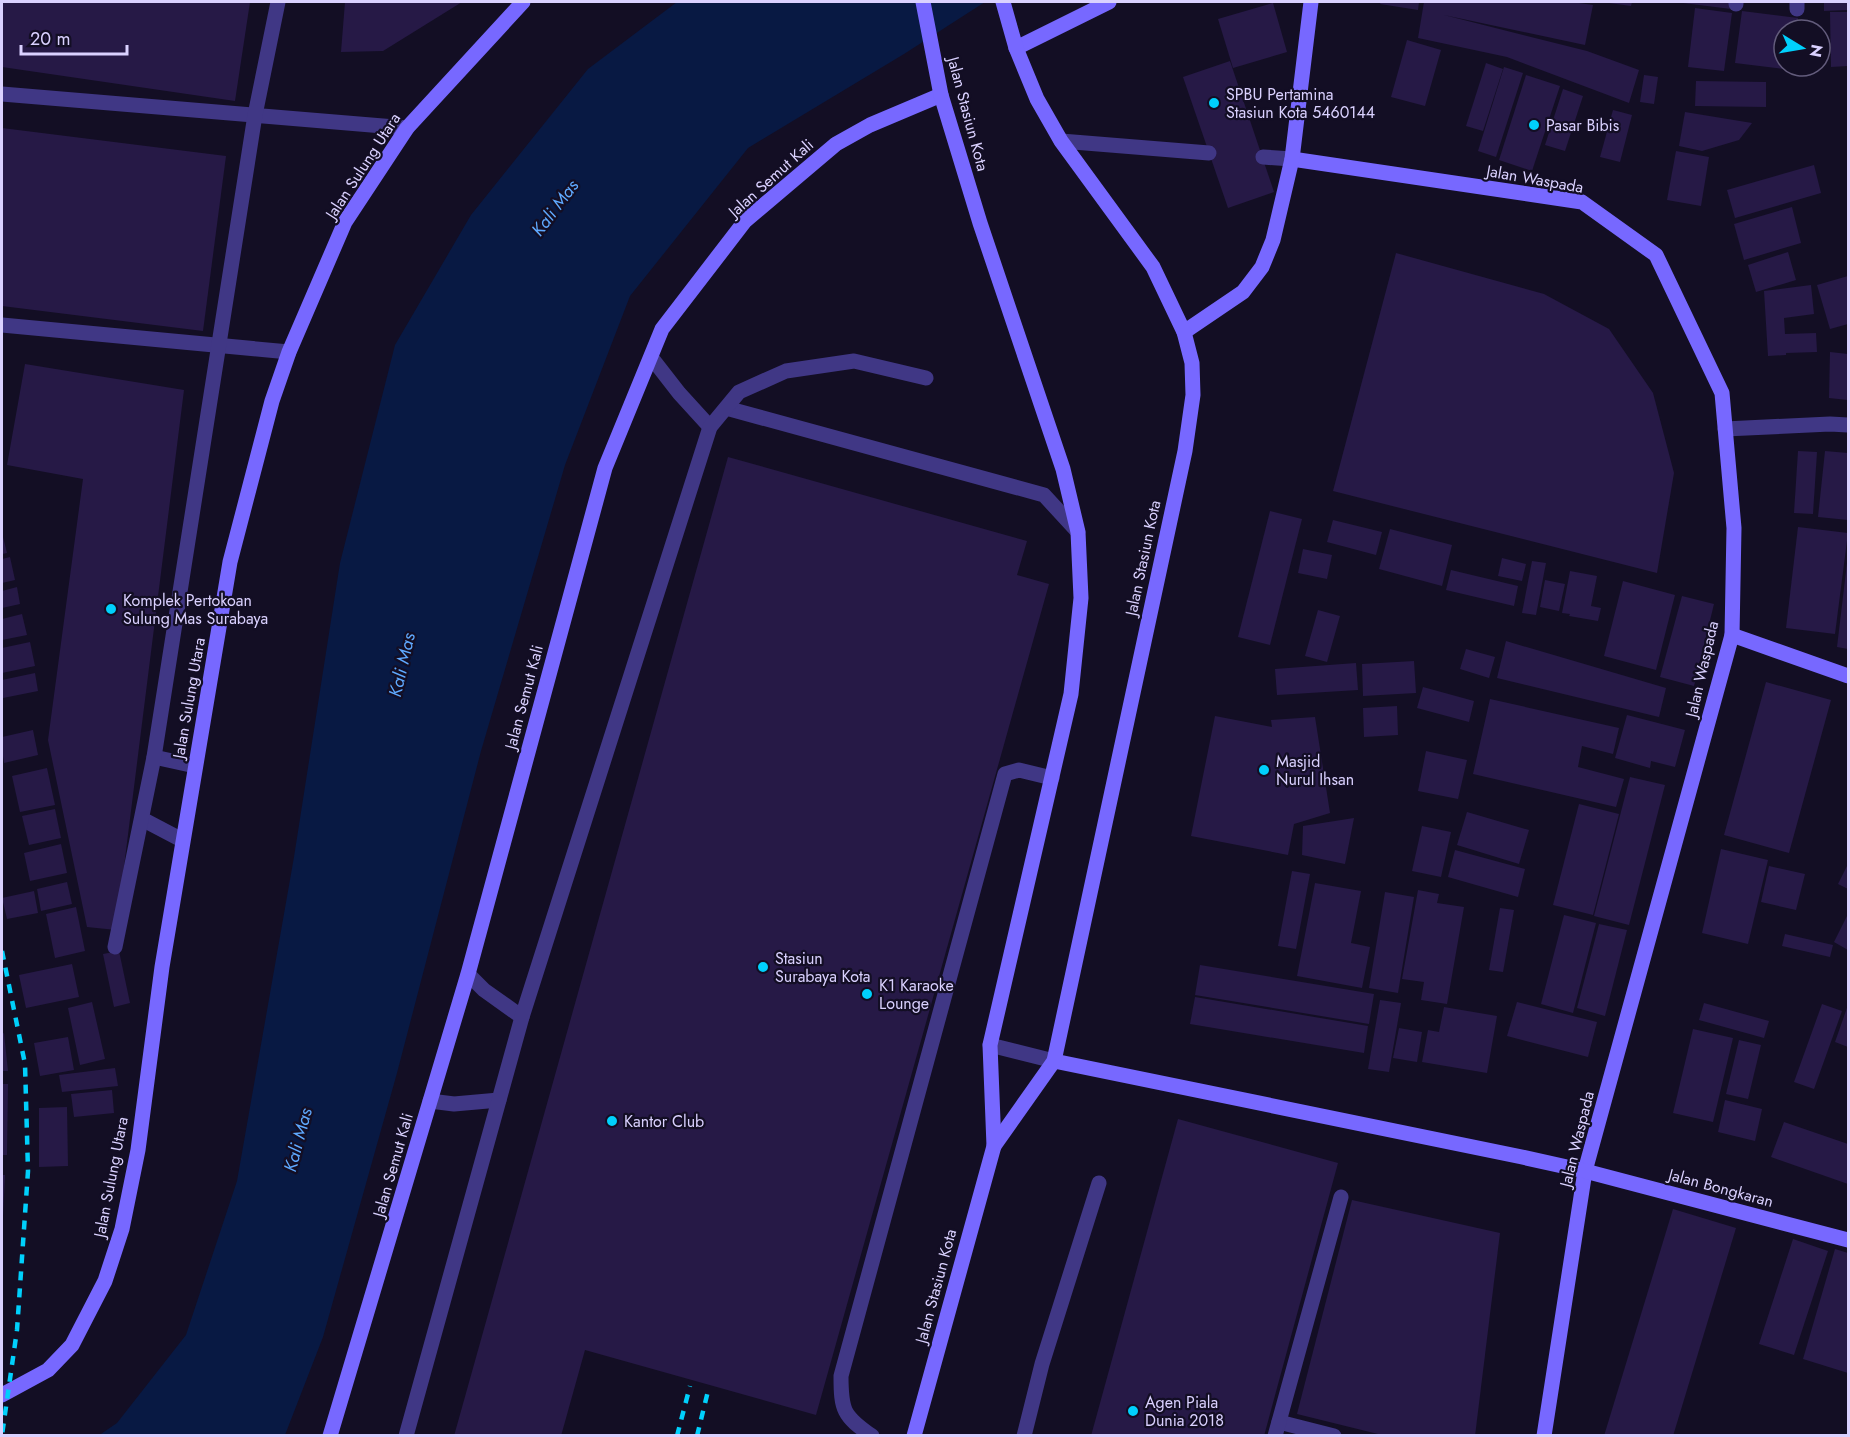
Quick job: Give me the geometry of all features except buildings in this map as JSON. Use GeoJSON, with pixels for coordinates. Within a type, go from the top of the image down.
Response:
{"type":"FeatureCollection","features":[{"type":"Feature","properties":{"kind":"street"},"geometry":{"type":"LineString","coordinates":[[114,947],[154,757],[255,115],[279,2]]}},
{"type":"Feature","properties":{"kind":"street","name":"Jalan Sulung Utara"},"geometry":{"type":"LineString","coordinates":[[2,1395],[48,1370],[72,1346],[105,1281],[122,1229],[138,1150],[162,967],[230,562],[272,401],[289,352],[345,222],[407,128],[523,2]]}},
{"type":"Feature","properties":{"kind":"street","name":"Jalan Stasiun Kota"},"geometry":{"type":"LineString","coordinates":[[914,1436],[994,1146],[990,1045],[1071,694],[1082,598],[1078,532],[1063,469],[980,223],[941,95],[923,2]]}},
{"type":"Feature","properties":{"kind":"street"},"geometry":{"type":"LineString","coordinates":[[1016,48],[1109,2]]}},
{"type":"Feature","properties":{"kind":"street"},"geometry":{"type":"LineString","coordinates":[[1184,332],[1244,292],[1262,267],[1273,240],[1292,159],[1311,2]]}},
{"type":"Feature","properties":{"kind":"street","name":"Jalan Stasiun Kota"},"geometry":{"type":"LineString","coordinates":[[994,1146],[1054,1061],[1185,451],[1193,395],[1192,363],[1184,332],[1153,267],[1061,141],[1037,99],[1016,48],[1004,5]]}},
{"type":"Feature","properties":{"kind":"street"},"geometry":{"type":"LineString","coordinates":[[2,94],[407,128]]}},
{"type":"Feature","properties":{"kind":"street","name":"Jalan Semut Kali"},"geometry":{"type":"LineString","coordinates":[[330,1436],[468,974],[605,468],[662,329],[745,222],[836,144],[870,125],[941,95]]}},
{"type":"Feature","properties":{"kind":"street"},"geometry":{"type":"LineString","coordinates":[[1061,141],[1209,153]]}},
{"type":"Feature","properties":{"kind":"street"},"geometry":{"type":"LineString","coordinates":[[1263,157],[1292,159]]}},
{"type":"Feature","properties":{"kind":"street","name":"Jalan Waspada"},"geometry":{"type":"LineString","coordinates":[[1292,159],[1582,202],[1656,255],[1722,393],[1734,528],[1732,635],[1585,1171],[1544,1436]]}},
{"type":"Feature","properties":{"kind":"street"},"geometry":{"type":"LineString","coordinates":[[2,325],[289,352]]}},
{"type":"Feature","properties":{"kind":"street"},"geometry":{"type":"LineString","coordinates":[[651,357],[710,427]]}},
{"type":"Feature","properties":{"kind":"street"},"geometry":{"type":"LineString","coordinates":[[406,1436],[522,1017],[710,427],[740,392],[786,371],[854,361],[926,378]]}},
{"type":"Feature","properties":{"kind":"street"},"geometry":{"type":"LineString","coordinates":[[726,408],[1044,495],[1078,532]]}},
{"type":"Feature","properties":{"kind":"street"},"geometry":{"type":"LineString","coordinates":[[1725,429],[1848,425]]}},
{"type":"Feature","properties":{"kind":"street"},"geometry":{"type":"LineString","coordinates":[[1732,635],[1848,676]]}},
{"type":"Feature","properties":{"kind":"street"},"geometry":{"type":"LineString","coordinates":[[154,757],[195,766]]}},
{"type":"Feature","properties":{"kind":"street"},"geometry":{"type":"LineString","coordinates":[[872,1436],[853,1423],[841,1403],[841,1376],[1005,774],[1019,770],[1052,778]]}},
{"type":"Feature","properties":{"kind":"street"},"geometry":{"type":"LineString","coordinates":[[142,819],[182,840]]}},
{"type":"Feature","properties":{"kind":"street"},"geometry":{"type":"LineString","coordinates":[[468,974],[484,990],[522,1017]]}},
{"type":"Feature","properties":{"kind":"street"},"geometry":{"type":"LineString","coordinates":[[990,1045],[1054,1061]]}},
{"type":"Feature","properties":{"kind":"street","name":"Jalan Bongkaran"},"geometry":{"type":"LineString","coordinates":[[1054,1061],[1585,1171],[1848,1240]]}},
{"type":"Feature","properties":{"kind":"street"},"geometry":{"type":"LineString","coordinates":[[430,1101],[454,1104],[499,1100]]}},
{"type":"Feature","properties":{"kind":"street"},"geometry":{"type":"LineString","coordinates":[[1024,1436],[1042,1364],[1098,1183]]}},
{"type":"Feature","properties":{"kind":"street"},"geometry":{"type":"LineString","coordinates":[[1334,1436],[1277,1429],[1341,1197]]}},
{"type":"Feature","properties":{"kind":"water","name":"Kali Mas"},"geometry":{"type":"Polygon","coordinates":[[[677,2],[985,2],[748,148],[630,296],[565,465],[481,751],[397,1073],[323,1337],[285,1435],[98,1436],[117,1423],[186,1335],[237,1181],[294,857],[340,563],[395,345],[471,215],[588,69],[677,2]]]}},
{"type":"Feature","properties":{"kind":"railway"},"geometry":{"type":"LineString","coordinates":[[2,951],[25,1064],[28,1171],[17,1330],[2,1435]]}},
{"type":"Feature","properties":{"kind":"railway"},"geometry":{"type":"LineString","coordinates":[[677,1436],[690,1386]]}},
{"type":"Feature","properties":{"kind":"railway"},"geometry":{"type":"LineString","coordinates":[[697,1436],[708,1391]]}},
{"type":"Feature","properties":{"kind":"place","name":"SPBU Pertamina Stasiun Kota 5460144"},"geometry":{"type":"Point","coordinates":[1214,103]}},
{"type":"Feature","properties":{"kind":"place","name":"Pasar Bibis"},"geometry":{"type":"Point","coordinates":[1534,125]}},
{"type":"Feature","properties":{"kind":"place","name":"Komplek Pertokoan Sulung Mas Surabaya"},"geometry":{"type":"Point","coordinates":[111,609]}},
{"type":"Feature","properties":{"kind":"place","name":"Masjid Nurul Ihsan"},"geometry":{"type":"Point","coordinates":[1264,770]}},
{"type":"Feature","properties":{"kind":"place","name":"Stasiun Surabaya Kota"},"geometry":{"type":"Point","coordinates":[763,967]}},
{"type":"Feature","properties":{"kind":"place","name":"K1 Karaoke Lounge"},"geometry":{"type":"Point","coordinates":[867,994]}},
{"type":"Feature","properties":{"kind":"place","name":"Kantor Club"},"geometry":{"type":"Point","coordinates":[612,1121]}},
{"type":"Feature","properties":{"kind":"place","name":"Agen Piala Dunia 2018"},"geometry":{"type":"Point","coordinates":[1133,1411]}}]}
